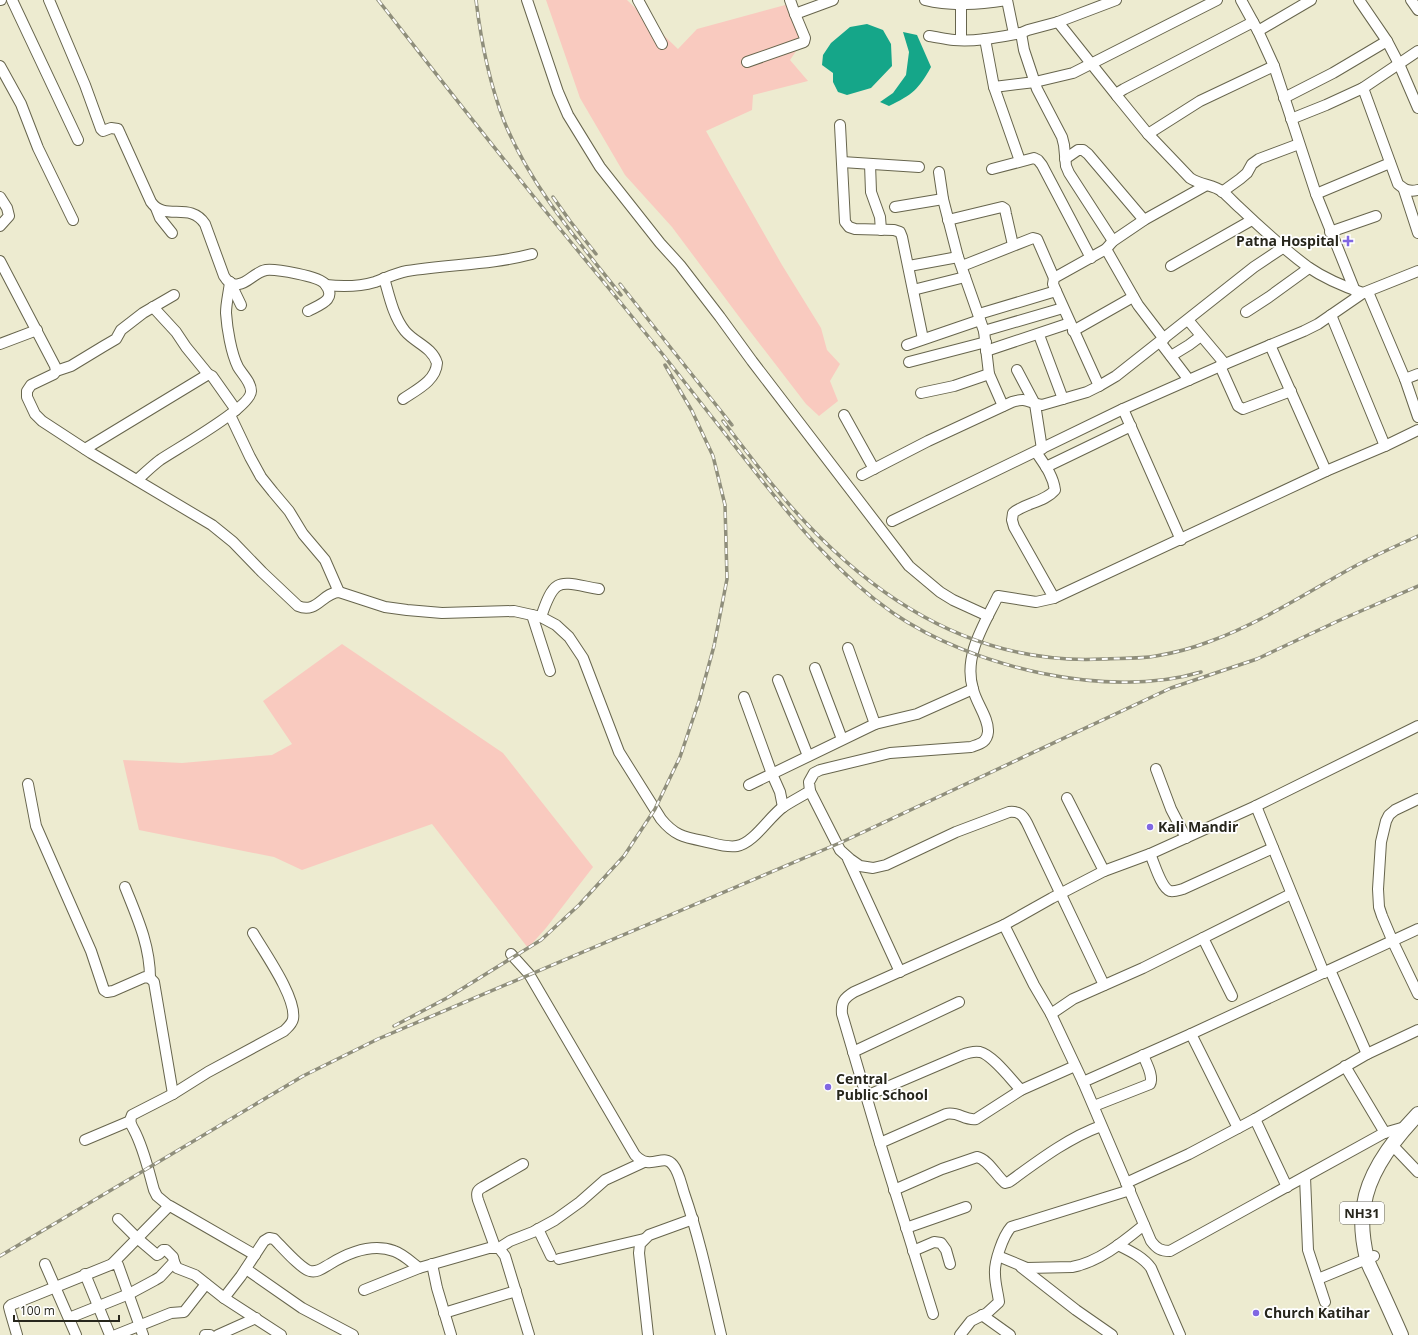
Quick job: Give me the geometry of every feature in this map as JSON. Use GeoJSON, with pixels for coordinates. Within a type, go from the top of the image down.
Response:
{"type":"FeatureCollection","features":[{"type":"Feature","properties":{"kind":"highway","name":"NH31"},"geometry":{"type":"LineString","coordinates":[[1371,1258],[1369,1233],[1370,1205],[1376,1188],[1396,1149],[1418,1114]]}},
{"type":"Feature","properties":{"kind":"highway","name":"NH31"},"geometry":{"type":"LineString","coordinates":[[1401,1329],[1384,1285],[1371,1258],[1362,1230],[1364,1203],[1374,1175],[1384,1158],[1412,1125]]}},
{"type":"Feature","properties":{"kind":"street"},"geometry":{"type":"LineString","coordinates":[[12,0],[78,140]]}},
{"type":"Feature","properties":{"kind":"street"},"geometry":{"type":"LineString","coordinates":[[49,0],[85,85],[101,129],[104,131],[112,128],[118,129],[151,202],[156,208],[160,218],[172,233]]}},
{"type":"Feature","properties":{"kind":"street"},"geometry":{"type":"LineString","coordinates":[[527,0],[560,98],[572,122],[600,167],[660,243],[680,265],[909,566],[940,592],[953,600],[988,616]]}},
{"type":"Feature","properties":{"kind":"street"},"geometry":{"type":"LineString","coordinates":[[638,0],[662,44]]}},
{"type":"Feature","properties":{"kind":"street"},"geometry":{"type":"LineString","coordinates":[[747,62],[804,42],[805,38],[790,0]]}},
{"type":"Feature","properties":{"kind":"street"},"geometry":{"type":"LineString","coordinates":[[795,14],[833,0]]}},
{"type":"Feature","properties":{"kind":"street"},"geometry":{"type":"LineString","coordinates":[[925,0],[948,5],[1007,0],[1041,99],[1062,137],[1065,159],[1069,173],[1113,241]]}},
{"type":"Feature","properties":{"kind":"street"},"geometry":{"type":"LineString","coordinates":[[929,36],[961,40],[985,39],[1018,34],[1058,22],[1116,0]]}},
{"type":"Feature","properties":{"kind":"street"},"geometry":{"type":"LineString","coordinates":[[994,87],[1067,76],[1217,0]]}},
{"type":"Feature","properties":{"kind":"street"},"geometry":{"type":"LineString","coordinates":[[1117,96],[1124,88],[1311,0]]}},
{"type":"Feature","properties":{"kind":"street"},"geometry":{"type":"LineString","coordinates":[[1411,0],[1418,10]]}},
{"type":"Feature","properties":{"kind":"street"},"geometry":{"type":"LineString","coordinates":[[1245,1],[1274,66],[1299,144],[1330,232],[1362,292],[1416,401],[1418,417]]}},
{"type":"Feature","properties":{"kind":"street"},"geometry":{"type":"LineString","coordinates":[[1361,1],[1399,64],[1417,105]]}},
{"type":"Feature","properties":{"kind":"street"},"geometry":{"type":"LineString","coordinates":[[961,40],[962,5]]}},
{"type":"Feature","properties":{"kind":"street"},"geometry":{"type":"LineString","coordinates":[[1058,22],[1148,134],[1190,178],[1196,183],[1204,186],[1213,186],[1222,192],[1252,220],[1309,268],[1362,292]]}},
{"type":"Feature","properties":{"kind":"street"},"geometry":{"type":"LineString","coordinates":[[985,39],[994,87],[1020,162]]}},
{"type":"Feature","properties":{"kind":"street"},"geometry":{"type":"LineString","coordinates":[[1284,98],[1333,73],[1386,41]]}},
{"type":"Feature","properties":{"kind":"street"},"geometry":{"type":"LineString","coordinates":[[1291,120],[1363,88],[1418,51]]}},
{"type":"Feature","properties":{"kind":"street"},"geometry":{"type":"LineString","coordinates":[[0,66],[21,104],[38,148],[73,220]]}},
{"type":"Feature","properties":{"kind":"street"},"geometry":{"type":"LineString","coordinates":[[1148,134],[1200,101],[1274,66]]}},
{"type":"Feature","properties":{"kind":"street"},"geometry":{"type":"LineString","coordinates":[[1363,88],[1398,184],[1404,190],[1418,233]]}},
{"type":"Feature","properties":{"kind":"street"},"geometry":{"type":"LineString","coordinates":[[840,125],[845,222],[849,227],[855,229],[894,230],[900,232],[909,266],[923,339]]}},
{"type":"Feature","properties":{"kind":"street"},"geometry":{"type":"LineString","coordinates":[[1222,192],[1240,179],[1259,159],[1299,144]]}},
{"type":"Feature","properties":{"kind":"street"},"geometry":{"type":"LineString","coordinates":[[1065,159],[1078,150],[1083,150],[1144,220]]}},
{"type":"Feature","properties":{"kind":"street"},"geometry":{"type":"LineString","coordinates":[[992,169],[1034,158],[1038,160],[1091,258]]}},
{"type":"Feature","properties":{"kind":"street"},"geometry":{"type":"LineString","coordinates":[[842,162],[919,167]]}},
{"type":"Feature","properties":{"kind":"street"},"geometry":{"type":"LineString","coordinates":[[1316,194],[1390,163]]}},
{"type":"Feature","properties":{"kind":"street"},"geometry":{"type":"LineString","coordinates":[[870,164],[871,192],[880,217],[881,230]]}},
{"type":"Feature","properties":{"kind":"street"},"geometry":{"type":"LineString","coordinates":[[939,172],[948,220],[960,261],[984,331],[989,374],[1003,406]]}},
{"type":"Feature","properties":{"kind":"street"},"geometry":{"type":"LineString","coordinates":[[1054,278],[1106,249],[1113,241],[1144,220],[1204,186]]}},
{"type":"Feature","properties":{"kind":"street"},"geometry":{"type":"LineString","coordinates":[[1404,190],[1411,192],[1418,190]]}},
{"type":"Feature","properties":{"kind":"street"},"geometry":{"type":"LineString","coordinates":[[0,197],[7,208],[9,216],[0,226]]}},
{"type":"Feature","properties":{"kind":"street"},"geometry":{"type":"LineString","coordinates":[[895,207],[943,199]]}},
{"type":"Feature","properties":{"kind":"street"},"geometry":{"type":"LineString","coordinates":[[948,220],[1002,207],[1005,209],[1013,245]]}},
{"type":"Feature","properties":{"kind":"street"},"geometry":{"type":"LineString","coordinates":[[156,208],[163,211],[191,214],[201,218],[224,276],[230,282],[241,305]]}},
{"type":"Feature","properties":{"kind":"street"},"geometry":{"type":"LineString","coordinates":[[1330,232],[1376,216]]}},
{"type":"Feature","properties":{"kind":"street"},"geometry":{"type":"LineString","coordinates":[[1171,266],[1252,220]]}},
{"type":"Feature","properties":{"kind":"street"},"geometry":{"type":"LineString","coordinates":[[909,266],[960,261],[1033,238],[1037,239],[1054,278],[1053,284],[1063,308],[1099,386]]}},
{"type":"Feature","properties":{"kind":"street"},"geometry":{"type":"LineString","coordinates":[[862,475],[928,440],[1012,402],[1025,399],[1035,404],[1042,405],[1087,392],[1099,386],[1116,376],[1254,267],[1284,247]]}},
{"type":"Feature","properties":{"kind":"street"},"geometry":{"type":"LineString","coordinates":[[1106,249],[1142,312],[1189,380]]}},
{"type":"Feature","properties":{"kind":"street"},"geometry":{"type":"LineString","coordinates":[[326,285],[351,287],[376,282],[384,278],[406,272],[510,260],[532,254]]}},
{"type":"Feature","properties":{"kind":"street"},"geometry":{"type":"LineString","coordinates":[[0,260],[55,363],[56,371]]}},
{"type":"Feature","properties":{"kind":"street"},"geometry":{"type":"LineString","coordinates":[[1246,312],[1269,298],[1309,268]]}},
{"type":"Feature","properties":{"kind":"street"},"geometry":{"type":"LineString","coordinates":[[230,282],[240,284],[257,273],[266,270],[313,277],[323,281],[329,290],[329,298],[326,302],[308,311]]}},
{"type":"Feature","properties":{"kind":"street"},"geometry":{"type":"LineString","coordinates":[[892,521],[1123,409],[1222,365],[1304,331],[1331,315],[1362,292],[1418,272]]}},
{"type":"Feature","properties":{"kind":"street"},"geometry":{"type":"LineString","coordinates":[[913,290],[965,276]]}},
{"type":"Feature","properties":{"kind":"street"},"geometry":{"type":"LineString","coordinates":[[384,278],[397,317],[404,330],[432,353],[437,363],[435,374],[424,385],[403,400]]}},
{"type":"Feature","properties":{"kind":"street"},"geometry":{"type":"LineString","coordinates":[[137,480],[159,461],[233,413],[247,401],[250,396],[251,390],[238,366],[230,339],[226,312],[230,282]]}},
{"type":"Feature","properties":{"kind":"street"},"geometry":{"type":"LineString","coordinates":[[906,345],[979,317],[1056,291]]}},
{"type":"Feature","properties":{"kind":"street"},"geometry":{"type":"LineString","coordinates":[[174,295],[143,313],[121,330],[116,339],[71,366],[56,371],[54,374],[31,385],[26,391],[27,397],[35,414],[42,421],[85,449],[212,525],[233,542],[262,572],[302,608],[311,608],[331,593],[339,592],[385,607],[442,613],[514,611],[536,616],[556,625],[569,637],[583,658],[620,752],[661,819],[668,828],[685,838],[729,847],[742,845],[750,840],[783,807],[810,791]]}},
{"type":"Feature","properties":{"kind":"street"},"geometry":{"type":"LineString","coordinates":[[909,362],[986,347],[1072,327],[1133,297]]}},
{"type":"Feature","properties":{"kind":"street"},"geometry":{"type":"LineString","coordinates":[[153,307],[176,332],[208,374],[212,376],[233,413],[261,477],[289,511],[303,534],[325,560],[339,592]]}},
{"type":"Feature","properties":{"kind":"street"},"geometry":{"type":"LineString","coordinates":[[984,331],[1063,308]]}},
{"type":"Feature","properties":{"kind":"street"},"geometry":{"type":"LineString","coordinates":[[1331,315],[1385,446]]}},
{"type":"Feature","properties":{"kind":"street"},"geometry":{"type":"LineString","coordinates":[[1188,320],[1222,365],[1238,406],[1243,409],[1291,391]]}},
{"type":"Feature","properties":{"kind":"street"},"geometry":{"type":"LineString","coordinates":[[0,344],[37,330]]}},
{"type":"Feature","properties":{"kind":"street"},"geometry":{"type":"LineString","coordinates":[[1039,335],[1063,399]]}},
{"type":"Feature","properties":{"kind":"street"},"geometry":{"type":"LineString","coordinates":[[1171,356],[1201,336]]}},
{"type":"Feature","properties":{"kind":"street"},"geometry":{"type":"LineString","coordinates":[[1270,345],[1326,471]]}},
{"type":"Feature","properties":{"kind":"street"},"geometry":{"type":"LineString","coordinates":[[1017,370],[1035,404],[1039,450],[1054,483],[1055,490],[1051,494],[1019,508],[1013,513],[1012,520],[1014,527],[1054,598]]}},
{"type":"Feature","properties":{"kind":"street"},"geometry":{"type":"LineString","coordinates":[[85,449],[208,374]]}},
{"type":"Feature","properties":{"kind":"street"},"geometry":{"type":"LineString","coordinates":[[921,393],[954,386],[989,374]]}},
{"type":"Feature","properties":{"kind":"street"},"geometry":{"type":"LineString","coordinates":[[1405,379],[1418,374]]}},
{"type":"Feature","properties":{"kind":"street"},"geometry":{"type":"LineString","coordinates":[[1123,409],[1181,540]]}},
{"type":"Feature","properties":{"kind":"street"},"geometry":{"type":"LineString","coordinates":[[844,415],[874,469]]}},
{"type":"Feature","properties":{"kind":"street"},"geometry":{"type":"LineString","coordinates":[[1046,467],[1131,426]]}},
{"type":"Feature","properties":{"kind":"street"},"geometry":{"type":"LineString","coordinates":[[1104,985],[1023,816],[1015,811],[1009,812],[956,832],[886,865],[873,868],[860,866],[848,858],[836,844],[810,791],[809,782],[814,773],[832,766],[890,753],[971,747],[982,743],[987,738],[988,732],[987,723],[973,689],[970,674],[972,652],[998,596],[1036,602],[1054,598],[1326,471],[1418,430]]}},
{"type":"Feature","properties":{"kind":"street"},"geometry":{"type":"LineString","coordinates":[[550,671],[536,616],[557,585],[565,583],[599,588]]}},
{"type":"Feature","properties":{"kind":"street"},"geometry":{"type":"LineString","coordinates":[[848,648],[875,724]]}},
{"type":"Feature","properties":{"kind":"street"},"geometry":{"type":"LineString","coordinates":[[815,668],[842,739]]}},
{"type":"Feature","properties":{"kind":"street"},"geometry":{"type":"LineString","coordinates":[[778,680],[808,756]]}},
{"type":"Feature","properties":{"kind":"street"},"geometry":{"type":"LineString","coordinates":[[749,785],[875,724],[918,714],[973,689]]}},
{"type":"Feature","properties":{"kind":"street"},"geometry":{"type":"LineString","coordinates":[[744,697],[780,792],[783,807]]}},
{"type":"Feature","properties":{"kind":"street"},"geometry":{"type":"LineString","coordinates":[[933,1314],[894,1190],[842,1014],[841,1006],[843,1001],[854,992],[1004,925],[1104,871],[1150,854],[1256,806],[1418,726]]}},
{"type":"Feature","properties":{"kind":"street"},"geometry":{"type":"LineString","coordinates":[[1156,769],[1171,809],[1186,838]]}},
{"type":"Feature","properties":{"kind":"street"},"geometry":{"type":"LineString","coordinates":[[28,784],[36,826],[91,952],[104,990],[107,992],[113,992],[143,978],[150,978]]}},
{"type":"Feature","properties":{"kind":"street"},"geometry":{"type":"LineString","coordinates":[[1067,798],[1104,871]]}},
{"type":"Feature","properties":{"kind":"street"},"geometry":{"type":"LineString","coordinates":[[1418,799],[1395,810],[1386,821],[1381,842],[1378,888],[1379,907],[1393,942],[1418,994]]}},
{"type":"Feature","properties":{"kind":"street"},"geometry":{"type":"LineString","coordinates":[[1256,806],[1291,894],[1367,1054]]}},
{"type":"Feature","properties":{"kind":"street"},"geometry":{"type":"LineString","coordinates":[[1150,854],[1165,887],[1170,891],[1176,891],[1273,848]]}},
{"type":"Feature","properties":{"kind":"street"},"geometry":{"type":"LineString","coordinates":[[848,858],[900,972]]}},
{"type":"Feature","properties":{"kind":"street"},"geometry":{"type":"LineString","coordinates":[[125,887],[145,938],[150,963],[150,978],[154,982],[173,1094]]}},
{"type":"Feature","properties":{"kind":"street"},"geometry":{"type":"LineString","coordinates":[[1051,1014],[1073,999],[1143,968],[1291,894]]}},
{"type":"Feature","properties":{"kind":"street"},"geometry":{"type":"LineString","coordinates":[[1004,925],[1034,985],[1051,1014],[1094,1106],[1139,1228],[1155,1247],[1161,1251],[1170,1251],[1385,1133],[1412,1125]]}},
{"type":"Feature","properties":{"kind":"street"},"geometry":{"type":"LineString","coordinates":[[1082,1082],[1393,942],[1418,929]]}},
{"type":"Feature","properties":{"kind":"street"},"geometry":{"type":"LineString","coordinates":[[85,1140],[130,1121],[130,1118],[134,1114],[173,1094],[208,1072],[284,1031],[290,1026],[294,1017],[292,1004],[284,986],[252,934]]}},
{"type":"Feature","properties":{"kind":"street"},"geometry":{"type":"LineString","coordinates":[[1203,938],[1232,996]]}},
{"type":"Feature","properties":{"kind":"street"},"geometry":{"type":"LineString","coordinates":[[511,954],[529,974],[635,1155],[644,1162],[649,1163],[665,1160],[670,1161],[674,1165],[693,1219],[721,1335]]}},
{"type":"Feature","properties":{"kind":"street"},"geometry":{"type":"LineString","coordinates":[[853,1052],[959,1002]]}},
{"type":"Feature","properties":{"kind":"street"},"geometry":{"type":"LineString","coordinates":[[960,1335],[971,1321],[993,1308],[998,1302],[994,1273],[1003,1240],[1007,1231],[1011,1227],[1125,1189],[1255,1119],[1367,1054],[1418,1030]]}},
{"type":"Feature","properties":{"kind":"street"},"geometry":{"type":"LineString","coordinates":[[1190,1034],[1238,1128]]}},
{"type":"Feature","properties":{"kind":"street"},"geometry":{"type":"LineString","coordinates":[[866,1096],[962,1055],[974,1052],[985,1054],[1021,1090]]}},
{"type":"Feature","properties":{"kind":"street"},"geometry":{"type":"LineString","coordinates":[[1094,1106],[1150,1084],[1152,1080],[1143,1055]]}},
{"type":"Feature","properties":{"kind":"street"},"geometry":{"type":"LineString","coordinates":[[880,1143],[946,1114],[954,1113],[967,1119],[976,1119],[1021,1090],[1076,1066]]}},
{"type":"Feature","properties":{"kind":"street"},"geometry":{"type":"LineString","coordinates":[[1345,1066],[1385,1133]]}},
{"type":"Feature","properties":{"kind":"street"},"geometry":{"type":"LineString","coordinates":[[1255,1119],[1287,1187]]}},
{"type":"Feature","properties":{"kind":"street"},"geometry":{"type":"LineString","coordinates":[[130,1121],[142,1145],[157,1196],[169,1206],[172,1206],[255,1255]]}},
{"type":"Feature","properties":{"kind":"street"},"geometry":{"type":"LineString","coordinates":[[894,1190],[942,1169],[977,1157],[980,1157],[1005,1183],[1009,1182],[1038,1160],[1086,1131],[1101,1126]]}},
{"type":"Feature","properties":{"kind":"street"},"geometry":{"type":"LineString","coordinates":[[1396,1149],[1418,1172]]}},
{"type":"Feature","properties":{"kind":"street"},"geometry":{"type":"LineString","coordinates":[[364,1290],[419,1268],[489,1248],[497,1248],[538,1229],[569,1210],[605,1180],[644,1162]]}},
{"type":"Feature","properties":{"kind":"street"},"geometry":{"type":"LineString","coordinates":[[523,1164],[483,1187],[476,1195],[497,1248],[505,1256],[530,1335]]}},
{"type":"Feature","properties":{"kind":"street"},"geometry":{"type":"LineString","coordinates":[[1305,1177],[1308,1250],[1325,1302]]}},
{"type":"Feature","properties":{"kind":"street"},"geometry":{"type":"LineString","coordinates":[[17,1335],[9,1307],[11,1305],[113,1263],[169,1206]]}},
{"type":"Feature","properties":{"kind":"street"},"geometry":{"type":"LineString","coordinates":[[906,1228],[966,1206]]}},
{"type":"Feature","properties":{"kind":"street"},"geometry":{"type":"LineString","coordinates":[[118,1219],[157,1255],[163,1250],[166,1250],[173,1257],[177,1268],[195,1276],[224,1298],[281,1335]]}},
{"type":"Feature","properties":{"kind":"street"},"geometry":{"type":"LineString","coordinates":[[648,1335],[639,1253],[640,1244],[649,1235],[693,1219]]}},
{"type":"Feature","properties":{"kind":"street"},"geometry":{"type":"LineString","coordinates":[[998,1256],[1022,1266],[1038,1268],[1079,1266],[1101,1256],[1118,1245],[1139,1228]]}},
{"type":"Feature","properties":{"kind":"street"},"geometry":{"type":"LineString","coordinates":[[538,1229],[555,1257],[644,1239]]}},
{"type":"Feature","properties":{"kind":"street"},"geometry":{"type":"LineString","coordinates":[[224,1298],[267,1238],[271,1238],[288,1252],[303,1268],[311,1272],[318,1271],[342,1257],[360,1251],[383,1248],[404,1256],[419,1268]]}},
{"type":"Feature","properties":{"kind":"street"},"geometry":{"type":"LineString","coordinates":[[913,1251],[934,1242],[941,1243],[946,1250],[950,1264]]}},
{"type":"Feature","properties":{"kind":"street"},"geometry":{"type":"LineString","coordinates":[[1118,1245],[1147,1262],[1180,1335]]}},
{"type":"Feature","properties":{"kind":"street"},"geometry":{"type":"LineString","coordinates":[[1318,1279],[1371,1258]]}},
{"type":"Feature","properties":{"kind":"street"},"geometry":{"type":"LineString","coordinates":[[69,1318],[129,1294],[160,1277],[174,1262]]}},
{"type":"Feature","properties":{"kind":"street"},"geometry":{"type":"LineString","coordinates":[[113,1263],[118,1265],[142,1330]]}},
{"type":"Feature","properties":{"kind":"street"},"geometry":{"type":"LineString","coordinates":[[45,1264],[76,1335]]}},
{"type":"Feature","properties":{"kind":"street"},"geometry":{"type":"LineString","coordinates":[[432,1264],[451,1335]]}},
{"type":"Feature","properties":{"kind":"street"},"geometry":{"type":"LineString","coordinates":[[1022,1266],[1076,1310],[1112,1335]]}},
{"type":"Feature","properties":{"kind":"street"},"geometry":{"type":"LineString","coordinates":[[246,1269],[302,1308],[353,1335]]}},
{"type":"Feature","properties":{"kind":"street"},"geometry":{"type":"LineString","coordinates":[[85,1274],[110,1335]]}},
{"type":"Feature","properties":{"kind":"street"},"geometry":{"type":"LineString","coordinates":[[116,1335],[142,1330],[171,1313],[184,1312],[206,1284]]}},
{"type":"Feature","properties":{"kind":"street"},"geometry":{"type":"LineString","coordinates":[[444,1313],[516,1291]]}},
{"type":"Feature","properties":{"kind":"street"},"geometry":{"type":"LineString","coordinates":[[982,1315],[1010,1335]]}},
{"type":"Feature","properties":{"kind":"street"},"geometry":{"type":"LineString","coordinates":[[218,1335],[256,1318]]}},
{"type":"Feature","properties":{"kind":"shaded area"},"geometry":{"type":"Polygon","coordinates":[[[546,0],[627,0],[678,49],[697,29],[789,4],[803,41],[790,60],[808,81],[753,95],[752,110],[706,131],[782,265],[821,328],[827,350],[840,364],[830,381],[838,401],[819,416],[806,404],[672,227],[625,175],[580,98],[546,0]]]}},
{"type":"Feature","properties":{"kind":"shaded area"},"geometry":{"type":"Polygon","coordinates":[[[342,644],[503,753],[593,867],[546,928],[528,948],[432,824],[302,870],[274,857],[139,830],[123,760],[182,763],[272,755],[292,744],[263,701],[342,644]]]}},
{"type":"Feature","properties":{"kind":"water"},"geometry":{"type":"Polygon","coordinates":[[[867,24],[883,30],[891,44],[892,66],[871,88],[847,95],[838,92],[833,82],[833,73],[822,65],[823,55],[831,43],[850,27],[867,24]]]}},
{"type":"Feature","properties":{"kind":"water"},"geometry":{"type":"Polygon","coordinates":[[[903,32],[917,35],[931,67],[923,81],[914,91],[889,106],[880,102],[893,93],[906,75],[909,52],[903,32]]]}},
{"type":"Feature","properties":{"kind":"railway"},"geometry":{"type":"LineString","coordinates":[[378,0],[784,508],[817,546],[873,598],[893,613],[925,632],[961,649],[1001,663],[1042,673],[1084,680],[1125,682],[1164,680],[1201,672]]}},
{"type":"Feature","properties":{"kind":"railway"},"geometry":{"type":"LineString","coordinates":[[476,0],[480,31],[490,76],[504,121],[515,145],[527,168],[556,212],[621,295]]}},
{"type":"Feature","properties":{"kind":"railway"},"geometry":{"type":"LineString","coordinates":[[553,197],[596,254]]}},
{"type":"Feature","properties":{"kind":"railway"},"geometry":{"type":"LineString","coordinates":[[620,284],[732,425]]}},
{"type":"Feature","properties":{"kind":"railway"},"geometry":{"type":"LineString","coordinates":[[394,1026],[447,998],[541,940],[579,905],[624,856],[655,809],[680,757],[699,701],[714,646],[727,579],[725,505],[713,456],[692,411],[665,365]]}},
{"type":"Feature","properties":{"kind":"railway"},"geometry":{"type":"LineString","coordinates":[[723,421],[785,500],[839,555],[871,582],[905,605],[941,625],[979,641],[1018,652],[1060,658],[1103,659],[1149,657],[1190,648],[1247,626],[1357,565],[1418,536]]}},
{"type":"Feature","properties":{"kind":"railway"},"geometry":{"type":"LineString","coordinates":[[0,1256],[303,1076],[378,1039],[842,842],[1171,688],[1257,659],[1418,586]]}},
{"type":"Feature","properties":{"kind":"place","name":"Patna Hospital"},"geometry":{"type":"Point","coordinates":[1348,241]}},
{"type":"Feature","properties":{"kind":"place","name":"Kali Mandir"},"geometry":{"type":"Point","coordinates":[1150,827]}},
{"type":"Feature","properties":{"kind":"place","name":"Central Public School"},"geometry":{"type":"Point","coordinates":[828,1087]}},
{"type":"Feature","properties":{"kind":"place","name":"Church Katihar"},"geometry":{"type":"Point","coordinates":[1256,1313]}}]}
